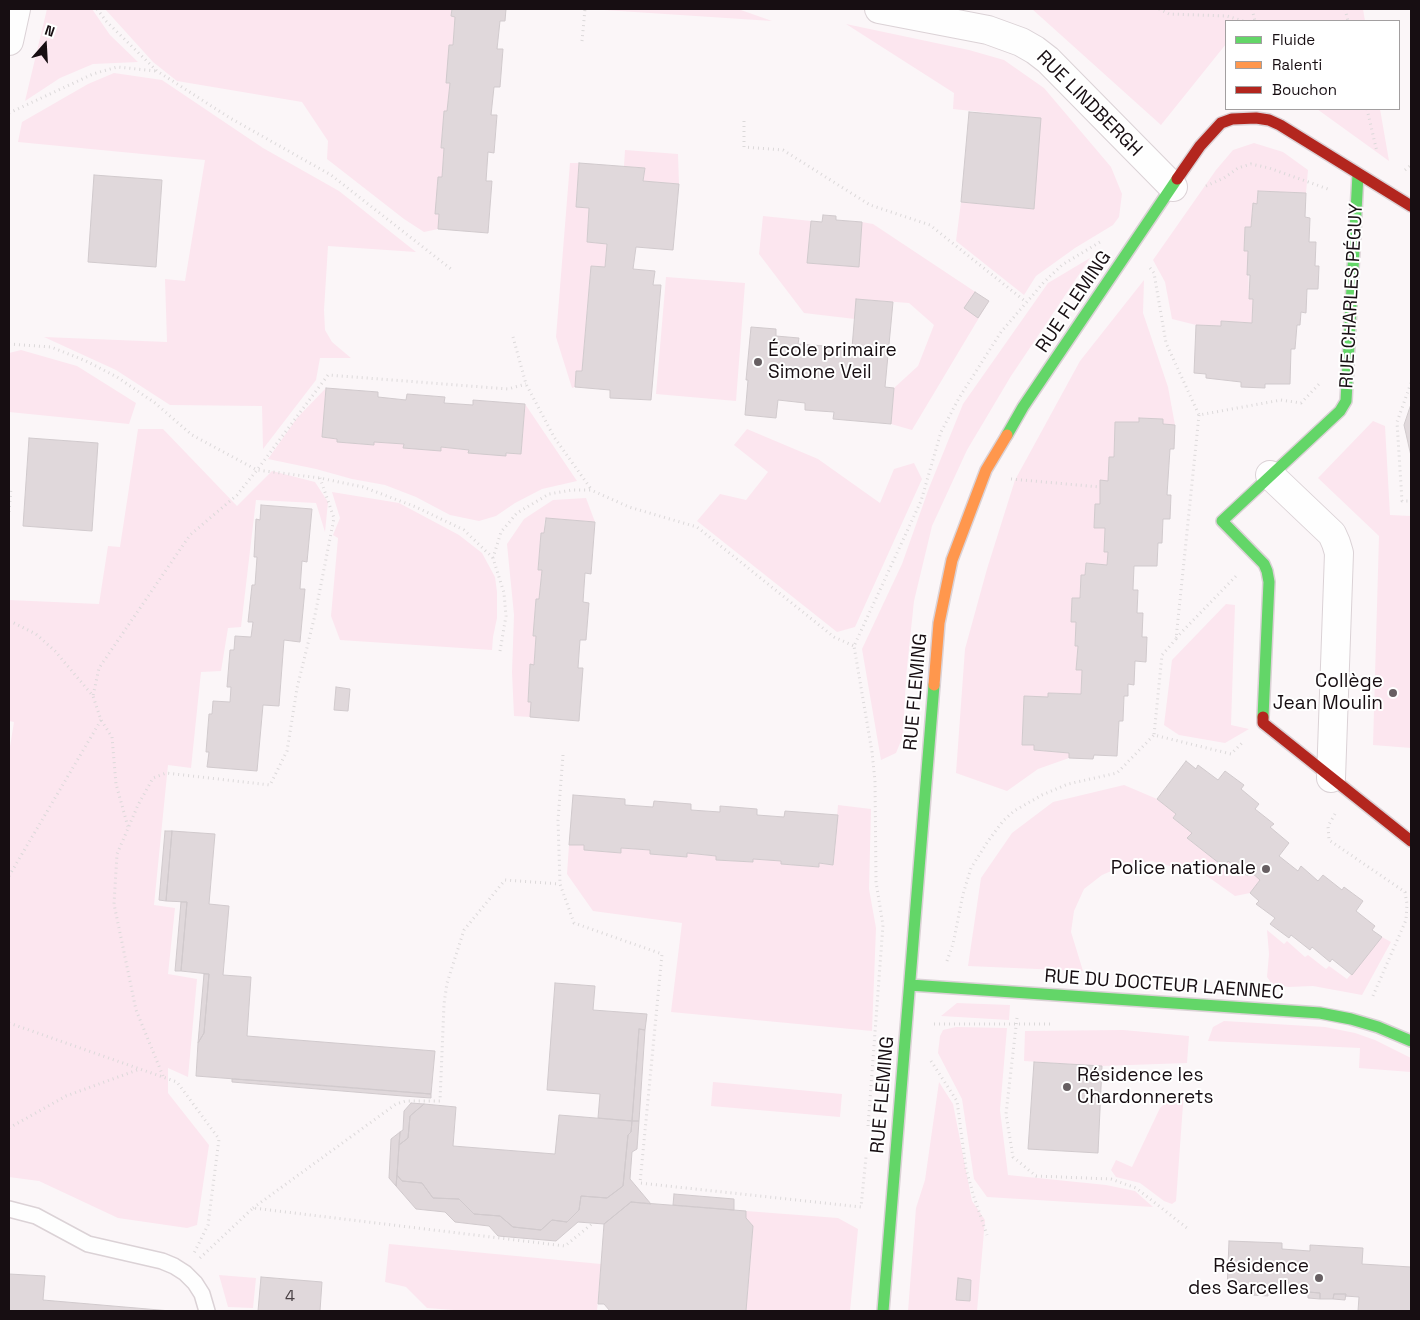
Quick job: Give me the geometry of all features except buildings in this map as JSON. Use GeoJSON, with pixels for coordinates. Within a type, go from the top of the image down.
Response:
{"type":"FeatureCollection","features":[{"type":"Feature","properties":{"kind":"street"},"geometry":{"type":"LineString","coordinates":[[9,40],[16,9]]}},
{"type":"Feature","properties":{"kind":"street","name":"RUE LINDBERGH"},"geometry":{"type":"LineString","coordinates":[[879,9],[988,30],[1035,50],[1048,60],[1172,187]]}},
{"type":"Feature","properties":{"kind":"street","name":"RUE FLEMING"},"geometry":{"type":"LineString","coordinates":[[883,1311],[939,623],[952,560],[964,524],[984,476],[998,448],[1023,407],[1200,146],[1222,123],[1232,119],[1256,118],[1269,120],[1291,131],[1411,206]]}},
{"type":"Feature","properties":{"kind":"street","name":"RUE CHARLES PÉGUY"},"geometry":{"type":"LineString","coordinates":[[1262,723],[1268,571],[1264,564],[1222,521],[1340,411],[1346,400],[1358,174]]}},
{"type":"Feature","properties":{"kind":"street"},"geometry":{"type":"LineString","coordinates":[[1270,475],[1332,534],[1339,554],[1340,786]]}},
{"type":"Feature","properties":{"kind":"street"},"geometry":{"type":"LineString","coordinates":[[1262,723],[1411,841]]}},
{"type":"Feature","properties":{"kind":"street","name":"RUE DU DOCTEUR LAENNEC"},"geometry":{"type":"LineString","coordinates":[[910,985],[1320,1013],[1362,1022],[1411,1041]]}},
{"type":"Feature","properties":{"kind":"lane"},"geometry":{"type":"LineString","coordinates":[[9,1209],[36,1216],[88,1244],[162,1261],[185,1273],[195,1283],[202,1294],[207,1311]]}},
{"type":"Feature","properties":{"kind":"path"},"geometry":{"type":"LineString","coordinates":[[97,9],[106,21],[157,71],[230,118],[331,174],[451,269]]}},
{"type":"Feature","properties":{"kind":"path"},"geometry":{"type":"LineString","coordinates":[[582,42],[585,9]]}},
{"type":"Feature","properties":{"kind":"path"},"geometry":{"type":"LineString","coordinates":[[1159,9],[1169,14],[1227,16],[1240,20]]}},
{"type":"Feature","properties":{"kind":"path"},"geometry":{"type":"LineString","coordinates":[[9,113],[93,74],[109,69],[117,67],[157,71]]}},
{"type":"Feature","properties":{"kind":"path"},"geometry":{"type":"LineString","coordinates":[[1367,110],[1378,157]]}},
{"type":"Feature","properties":{"kind":"path"},"geometry":{"type":"LineString","coordinates":[[744,121],[744,147],[784,150],[870,205],[930,225],[1026,302]]}},
{"type":"Feature","properties":{"kind":"path"},"geometry":{"type":"LineString","coordinates":[[1172,187],[1208,186],[1238,168],[1251,164],[1269,168],[1357,198]]}},
{"type":"Feature","properties":{"kind":"path"},"geometry":{"type":"LineString","coordinates":[[868,1131],[883,925],[876,882],[874,771],[854,646],[921,501],[941,432],[959,398],[1001,332],[1044,282],[1062,265],[1102,241],[1135,244],[1154,273],[1166,343],[1199,415],[1176,639]]}},
{"type":"Feature","properties":{"kind":"path"},"geometry":{"type":"LineString","coordinates":[[513,337],[526,384],[554,437],[591,490]]}},
{"type":"Feature","properties":{"kind":"path"},"geometry":{"type":"LineString","coordinates":[[9,344],[51,347],[86,361],[117,378],[155,403],[192,435],[257,470],[320,478],[363,487],[416,507],[464,530],[493,558],[504,593],[506,616],[500,651]]}},
{"type":"Feature","properties":{"kind":"path"},"geometry":{"type":"LineString","coordinates":[[93,696],[99,668],[190,534],[237,495],[328,375],[508,389],[526,384]]}},
{"type":"Feature","properties":{"kind":"path"},"geometry":{"type":"LineString","coordinates":[[1199,415],[1281,400],[1301,403],[1318,383],[1329,378],[1348,379]]}},
{"type":"Feature","properties":{"kind":"path"},"geometry":{"type":"LineString","coordinates":[[1411,383],[1397,422],[1402,501],[1411,501]]}},
{"type":"Feature","properties":{"kind":"path"},"geometry":{"type":"LineString","coordinates":[[984,476],[1100,486]]}},
{"type":"Feature","properties":{"kind":"path"},"geometry":{"type":"LineString","coordinates":[[163,1076],[136,1010],[114,904],[117,854],[153,778],[166,773],[270,786],[287,751],[297,688],[315,615],[334,518],[320,478]]}},
{"type":"Feature","properties":{"kind":"path"},"geometry":{"type":"LineString","coordinates":[[9,488],[12,488],[9,513]]}},
{"type":"Feature","properties":{"kind":"path"},"geometry":{"type":"LineString","coordinates":[[493,558],[501,532],[517,512],[549,494],[572,490],[591,490],[628,507],[697,528],[834,637],[854,646]]}},
{"type":"Feature","properties":{"kind":"path"},"geometry":{"type":"LineString","coordinates":[[937,988],[953,944],[963,894],[971,868],[988,841],[1003,821],[1014,811],[1042,794],[1077,782],[1117,773],[1154,735],[1162,655],[1255,555]]}},
{"type":"Feature","properties":{"kind":"path"},"geometry":{"type":"LineString","coordinates":[[9,622],[36,634],[54,651],[93,696],[101,720],[112,737],[116,784],[128,829]]}},
{"type":"Feature","properties":{"kind":"path"},"geometry":{"type":"LineString","coordinates":[[9,876],[101,720]]}},
{"type":"Feature","properties":{"kind":"path"},"geometry":{"type":"LineString","coordinates":[[1154,735],[1231,754],[1262,723]]}},
{"type":"Feature","properties":{"kind":"path"},"geometry":{"type":"LineString","coordinates":[[563,755],[558,820],[560,884],[574,923],[662,954],[640,1183],[861,1207],[866,1151]]}},
{"type":"Feature","properties":{"kind":"path"},"geometry":{"type":"LineString","coordinates":[[1340,786],[1328,826],[1329,840],[1405,892],[1407,904],[1406,920],[1362,1022]]}},
{"type":"Feature","properties":{"kind":"path"},"geometry":{"type":"LineString","coordinates":[[185,1273],[252,1208],[396,1104],[406,1101],[440,1101],[444,1004],[447,983],[464,930],[505,880],[560,884]]}},
{"type":"Feature","properties":{"kind":"path"},"geometry":{"type":"LineString","coordinates":[[1019,993],[1006,1114],[1013,1157],[1036,1176],[1111,1179],[1136,1188],[1187,1228]]}},
{"type":"Feature","properties":{"kind":"path"},"geometry":{"type":"LineString","coordinates":[[9,1022],[177,1082],[219,1139],[208,1225],[185,1273]]}},
{"type":"Feature","properties":{"kind":"path"},"geometry":{"type":"LineString","coordinates":[[931,1061],[957,1101],[966,1169],[987,1235]]}},
{"type":"Feature","properties":{"kind":"path"},"geometry":{"type":"LineString","coordinates":[[9,1128],[66,1096],[141,1068]]}},
{"type":"Feature","properties":{"kind":"path"},"geometry":{"type":"LineString","coordinates":[[252,1208],[565,1246],[592,1223]]}},
{"type":"Feature","properties":{"kind":"shaded area"},"geometry":{"type":"Polygon","coordinates":[[[47,9],[92,9],[110,35],[138,62],[93,64],[60,78],[25,101],[47,9]]]}},
{"type":"Feature","properties":{"kind":"shaded area"},"geometry":{"type":"Polygon","coordinates":[[[105,9],[452,9],[451,16],[455,17],[453,45],[449,45],[450,83],[447,111],[444,111],[441,147],[444,148],[442,177],[438,177],[436,214],[439,214],[438,229],[424,232],[404,219],[327,159],[328,141],[302,102],[177,81],[153,62],[105,9]]]}},
{"type":"Feature","properties":{"kind":"shaded area"},"geometry":{"type":"Polygon","coordinates":[[[738,9],[772,21],[604,10],[738,9]]]}},
{"type":"Feature","properties":{"kind":"shaded area"},"geometry":{"type":"Polygon","coordinates":[[[1032,9],[1363,9],[1365,20],[1225,20],[1225,45],[1161,125],[1032,9]]]}},
{"type":"Feature","properties":{"kind":"shaded area"},"geometry":{"type":"Polygon","coordinates":[[[846,24],[969,50],[1004,60],[1044,88],[1111,167],[1122,194],[1119,217],[1113,225],[1075,248],[1036,276],[1024,295],[956,241],[961,202],[1034,209],[1038,118],[953,109],[954,93],[846,24]]]}},
{"type":"Feature","properties":{"kind":"shaded area"},"geometry":{"type":"Polygon","coordinates":[[[114,73],[162,80],[263,148],[339,191],[416,252],[328,246],[324,310],[325,330],[332,342],[351,358],[320,358],[316,380],[263,449],[262,406],[170,405],[116,370],[44,337],[167,342],[165,279],[185,281],[205,160],[18,142],[22,122],[88,84],[114,73]]]}},
{"type":"Feature","properties":{"kind":"shaded area"},"geometry":{"type":"Polygon","coordinates":[[[1318,110],[1380,110],[1389,161],[1318,110]]]}},
{"type":"Feature","properties":{"kind":"shaded area"},"geometry":{"type":"Polygon","coordinates":[[[1254,143],[1283,152],[1308,170],[1306,193],[1258,191],[1257,204],[1253,204],[1251,227],[1245,227],[1244,250],[1248,251],[1249,298],[1253,299],[1252,323],[1221,321],[1221,326],[1196,325],[1172,319],[1165,282],[1153,260],[1216,170],[1233,150],[1254,143]]]}},
{"type":"Feature","properties":{"kind":"shaded area"},"geometry":{"type":"Polygon","coordinates":[[[625,150],[678,154],[679,184],[643,181],[645,168],[624,166],[625,150]]]}},
{"type":"Feature","properties":{"kind":"shaded area"},"geometry":{"type":"Polygon","coordinates":[[[570,163],[579,163],[576,206],[589,208],[587,242],[607,244],[605,267],[591,266],[582,371],[576,371],[575,387],[572,388],[556,337],[570,163]]]}},
{"type":"Feature","properties":{"kind":"shaded area"},"geometry":{"type":"Polygon","coordinates":[[[763,216],[811,221],[808,263],[859,266],[862,222],[873,224],[989,301],[912,430],[891,424],[894,388],[918,366],[934,325],[909,303],[857,299],[855,319],[804,313],[759,254],[763,216]]]}},
{"type":"Feature","properties":{"kind":"shaded area"},"geometry":{"type":"Polygon","coordinates":[[[1090,258],[1011,376],[967,450],[932,526],[914,601],[906,677],[903,736],[896,753],[881,760],[862,649],[902,564],[929,488],[963,404],[1048,283],[1090,258]]]}},
{"type":"Feature","properties":{"kind":"shaded area"},"geometry":{"type":"Polygon","coordinates":[[[666,277],[745,283],[736,401],[656,394],[666,277]]]}},
{"type":"Feature","properties":{"kind":"shaded area"},"geometry":{"type":"Polygon","coordinates":[[[1144,280],[1143,313],[1168,387],[1175,425],[1163,424],[1163,419],[1140,418],[1139,422],[1115,422],[1114,457],[1109,457],[1108,481],[1100,481],[1100,504],[1095,504],[1094,528],[1105,528],[1104,552],[1108,552],[1107,565],[1086,563],[1085,575],[1081,575],[1080,598],[1072,598],[1071,622],[1076,622],[1075,646],[1078,646],[1076,670],[1082,670],[1081,694],[1049,693],[1048,697],[1024,696],[1022,745],[1034,745],[1034,750],[1069,753],[1069,758],[1038,769],[1007,791],[956,773],[965,649],[987,569],[1015,480],[1080,361],[1144,280]]]}},
{"type":"Feature","properties":{"kind":"shaded area"},"geometry":{"type":"Polygon","coordinates":[[[21,350],[77,366],[136,403],[129,424],[9,412],[9,353],[21,350]]]}},
{"type":"Feature","properties":{"kind":"shaded area"},"geometry":{"type":"Polygon","coordinates":[[[326,388],[322,437],[337,439],[338,442],[373,445],[374,442],[404,444],[403,448],[441,447],[469,450],[468,453],[521,454],[525,404],[577,481],[542,489],[515,503],[496,516],[479,521],[450,515],[416,497],[385,485],[268,459],[297,418],[326,388]]]}},
{"type":"Feature","properties":{"kind":"shaded area"},"geometry":{"type":"Polygon","coordinates":[[[1373,421],[1385,426],[1390,515],[1411,516],[1411,748],[1373,745],[1379,536],[1318,478],[1373,421]]]}},
{"type":"Feature","properties":{"kind":"shaded area"},"geometry":{"type":"Polygon","coordinates":[[[138,429],[163,429],[237,506],[272,471],[315,482],[328,502],[325,532],[316,503],[256,500],[241,627],[228,628],[221,671],[201,672],[191,768],[168,765],[154,905],[175,908],[168,974],[197,979],[188,1077],[168,1068],[168,1093],[209,1145],[197,1225],[187,1228],[118,1218],[39,1181],[9,1177],[9,753],[14,722],[9,721],[9,600],[99,604],[108,546],[120,547],[138,429]]]}},
{"type":"Feature","properties":{"kind":"shaded area"},"geometry":{"type":"Polygon","coordinates":[[[747,429],[818,459],[880,503],[894,469],[914,463],[922,479],[855,627],[837,632],[697,521],[720,494],[746,500],[768,472],[734,445],[747,429]]]}},
{"type":"Feature","properties":{"kind":"shaded area"},"geometry":{"type":"Polygon","coordinates":[[[332,492],[399,503],[459,535],[482,553],[495,577],[497,592],[497,618],[492,650],[340,640],[331,616],[338,538],[333,535],[340,518],[332,492]]]}},
{"type":"Feature","properties":{"kind":"shaded area"},"geometry":{"type":"Polygon","coordinates":[[[586,498],[595,522],[545,518],[544,533],[541,533],[538,569],[542,570],[539,599],[536,599],[533,636],[536,636],[534,665],[530,665],[528,701],[531,702],[530,717],[514,716],[512,672],[514,615],[507,544],[524,519],[553,500],[586,498]]]}},
{"type":"Feature","properties":{"kind":"shaded area"},"geometry":{"type":"Polygon","coordinates":[[[1226,604],[1235,605],[1231,725],[1249,729],[1225,743],[1179,735],[1164,725],[1172,660],[1226,604]]]}},
{"type":"Feature","properties":{"kind":"shaded area"},"geometry":{"type":"Polygon","coordinates":[[[1124,785],[1157,799],[1176,814],[1173,818],[1192,833],[1188,839],[1223,866],[1228,861],[1247,876],[1251,872],[1260,880],[1250,893],[1235,896],[1207,876],[1151,861],[1123,866],[1102,875],[1084,889],[1074,911],[1071,932],[1083,971],[968,966],[981,878],[1012,833],[1053,802],[1124,785]]]}},
{"type":"Feature","properties":{"kind":"shaded area"},"geometry":{"type":"Polygon","coordinates":[[[838,805],[871,809],[869,889],[876,928],[872,1031],[671,1012],[682,923],[593,911],[567,874],[569,845],[584,845],[584,850],[621,853],[621,848],[650,850],[650,854],[687,857],[687,853],[716,856],[716,860],[753,862],[753,859],[781,861],[781,864],[818,867],[819,863],[833,865],[838,805]]]}},
{"type":"Feature","properties":{"kind":"shaded area"},"geometry":{"type":"Polygon","coordinates":[[[1267,930],[1284,944],[1287,941],[1305,957],[1308,955],[1326,969],[1329,966],[1347,979],[1382,937],[1391,942],[1362,995],[1313,986],[1288,987],[1272,984],[1267,977],[1269,954],[1267,930]]]}},
{"type":"Feature","properties":{"kind":"shaded area"},"geometry":{"type":"Polygon","coordinates":[[[957,1003],[1010,1005],[1009,1020],[941,1016],[957,1003]]]}},
{"type":"Feature","properties":{"kind":"shaded area"},"geometry":{"type":"Polygon","coordinates":[[[1224,1021],[1325,1027],[1355,1033],[1375,1040],[1411,1058],[1411,1072],[1359,1068],[1360,1048],[1208,1041],[1213,1027],[1224,1021]]]}},
{"type":"Feature","properties":{"kind":"shaded area"},"geometry":{"type":"Polygon","coordinates":[[[956,1027],[1007,1028],[1000,1110],[1008,1175],[1106,1185],[1135,1191],[1153,1207],[987,1197],[974,1179],[962,1099],[938,1053],[940,1036],[943,1030],[956,1027]]]}},
{"type":"Feature","properties":{"kind":"shaded area"},"geometry":{"type":"Polygon","coordinates":[[[1123,1030],[1189,1036],[1187,1063],[1102,1066],[1024,1061],[1025,1031],[1123,1030]]]}},
{"type":"Feature","properties":{"kind":"shaded area"},"geometry":{"type":"Polygon","coordinates":[[[713,1082],[842,1094],[840,1117],[711,1106],[713,1082]]]}},
{"type":"Feature","properties":{"kind":"shaded area"},"geometry":{"type":"Polygon","coordinates":[[[939,1082],[953,1104],[972,1201],[985,1220],[977,1311],[908,1311],[916,1208],[925,1180],[939,1082]]]}},
{"type":"Feature","properties":{"kind":"shaded area"},"geometry":{"type":"Polygon","coordinates":[[[1178,1091],[1184,1091],[1176,1201],[1172,1204],[1164,1201],[1140,1183],[1116,1177],[1111,1170],[1116,1160],[1132,1167],[1160,1108],[1178,1091]]]}},
{"type":"Feature","properties":{"kind":"shaded area"},"geometry":{"type":"Polygon","coordinates":[[[746,1211],[838,1218],[858,1229],[850,1311],[746,1311],[753,1226],[746,1218],[746,1211]]]}},
{"type":"Feature","properties":{"kind":"shaded area"},"geometry":{"type":"Polygon","coordinates":[[[389,1244],[601,1264],[597,1311],[467,1311],[427,1308],[406,1287],[385,1282],[389,1244]]]}},
{"type":"Feature","properties":{"kind":"shaded area"},"geometry":{"type":"Polygon","coordinates":[[[219,1275],[256,1278],[253,1308],[228,1307],[219,1275]]]}},
{"type":"Feature","properties":{"kind":"traffic: fast"},"geometry":{"type":"LineString","coordinates":[[1263,717],[1269,582],[1267,571],[1264,564],[1222,521],[1340,411],[1346,401],[1358,174]]}},
{"type":"Feature","properties":{"kind":"traffic: fast"},"geometry":{"type":"LineString","coordinates":[[1007,435],[1023,407],[1177,179]]}},
{"type":"Feature","properties":{"kind":"traffic: fast"},"geometry":{"type":"LineString","coordinates":[[883,1311],[934,685]]}},
{"type":"Feature","properties":{"kind":"traffic: fast"},"geometry":{"type":"LineString","coordinates":[[910,985],[1320,1013],[1378,1027],[1411,1041]]}},
{"type":"Feature","properties":{"kind":"traffic: slow"},"geometry":{"type":"LineString","coordinates":[[934,685],[939,623],[952,560],[986,470],[1007,435]]}},
{"type":"Feature","properties":{"kind":"traffic: jam"},"geometry":{"type":"LineString","coordinates":[[1177,179],[1200,146],[1221,123],[1232,119],[1256,118],[1269,120],[1280,125],[1411,206]]}},
{"type":"Feature","properties":{"kind":"traffic: jam"},"geometry":{"type":"LineString","coordinates":[[1263,717],[1263,723],[1411,841]]}},
{"type":"Feature","properties":{"kind":"place","name":"École primaire Simone Veil"},"geometry":{"type":"Point","coordinates":[758,362]}},
{"type":"Feature","properties":{"kind":"place","name":"Collège Jean Moulin"},"geometry":{"type":"Point","coordinates":[1393,693]}},
{"type":"Feature","properties":{"kind":"place","name":"Police nationale"},"geometry":{"type":"Point","coordinates":[1266,869]}},
{"type":"Feature","properties":{"kind":"place","name":"Résidence les Chardonnerets"},"geometry":{"type":"Point","coordinates":[1067,1087]}},
{"type":"Feature","properties":{"kind":"place","name":"Résidence des Sarcelles"},"geometry":{"type":"Point","coordinates":[1319,1278]}}]}
